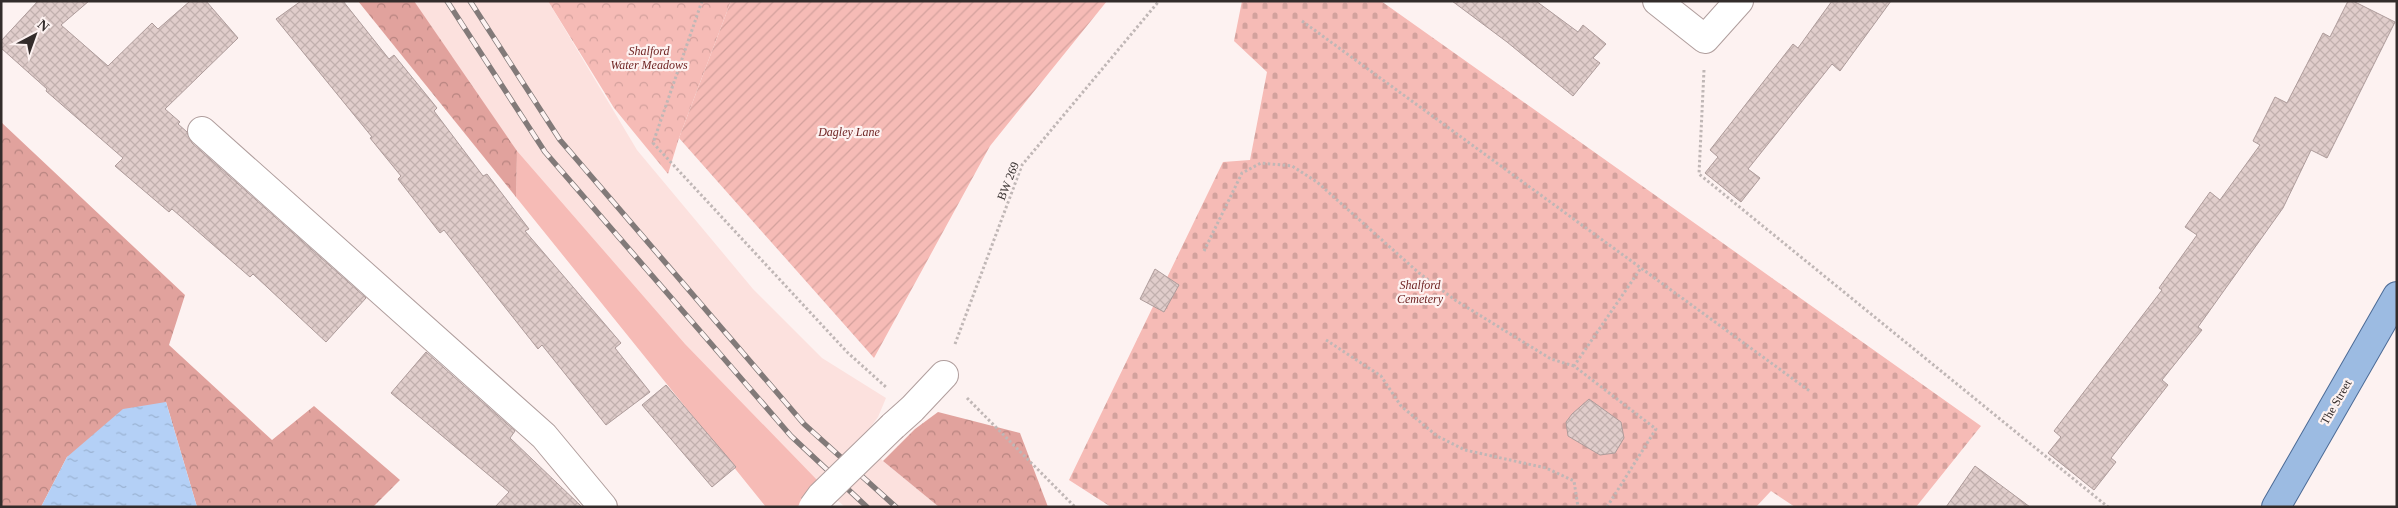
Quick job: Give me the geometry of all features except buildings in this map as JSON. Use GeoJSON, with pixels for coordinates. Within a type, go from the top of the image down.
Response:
{"type":"FeatureCollection","features":[{"type":"Feature","properties":{"kind":"main road","name":"The Street"},"geometry":{"type":"LineString","coordinates":[[2276,507],[2397,296]]}},
{"type":"Feature","properties":{"kind":"street"},"geometry":{"type":"LineString","coordinates":[[1657,1],[1705,39],[1739,1]]}},
{"type":"Feature","properties":{"kind":"street"},"geometry":{"type":"LineString","coordinates":[[202,131],[544,436],[603,507]]}},
{"type":"Feature","properties":{"kind":"street"},"geometry":{"type":"LineString","coordinates":[[813,507],[821,496],[902,418],[944,374]]}},
{"type":"Feature","properties":{"kind":"path"},"geometry":{"type":"LineString","coordinates":[[702,1],[653,143],[847,352],[902,418]]}},
{"type":"Feature","properties":{"kind":"path","name":"BW 269"},"geometry":{"type":"LineString","coordinates":[[944,374],[1022,165],[1159,1]]}},
{"type":"Feature","properties":{"kind":"path"},"geometry":{"type":"LineString","coordinates":[[1302,21],[1811,392]]}},
{"type":"Feature","properties":{"kind":"path"},"geometry":{"type":"LineString","coordinates":[[1705,39],[1699,174],[2108,507]]}},
{"type":"Feature","properties":{"kind":"path"},"geometry":{"type":"LineString","coordinates":[[1204,251],[1242,173],[1261,163],[1292,166],[1317,182],[1419,273],[1455,300],[1551,359],[1574,366],[1656,429],[1607,507]]}},
{"type":"Feature","properties":{"kind":"path"},"geometry":{"type":"LineString","coordinates":[[1574,366],[1641,268]]}},
{"type":"Feature","properties":{"kind":"path"},"geometry":{"type":"LineString","coordinates":[[1326,340],[1381,376],[1400,406],[1437,436],[1465,450],[1546,468],[1574,481],[1578,507]]}},
{"type":"Feature","properties":{"kind":"path"},"geometry":{"type":"LineString","coordinates":[[944,374],[1075,507]]}},
{"type":"Feature","properties":{"kind":"shaded area"},"geometry":{"type":"Polygon","coordinates":[[[358,1],[548,1],[637,150],[753,289],[822,358],[886,398],[878,417],[862,439],[883,461],[939,507],[845,507],[836,499],[830,507],[766,507],[358,1]]]}},
{"type":"Feature","properties":{"kind":"green space"},"geometry":{"type":"Polygon","coordinates":[[[358,1],[414,1],[517,151],[516,197],[358,1]]]}},
{"type":"Feature","properties":{"kind":"green space","name":"Shalford Water Meadows"},"geometry":{"type":"Polygon","coordinates":[[[548,1],[731,1],[679,138],[668,174],[614,108],[548,1]]]}},
{"type":"Feature","properties":{"kind":"green space","name":"Dagley Lane"},"geometry":{"type":"Polygon","coordinates":[[[731,1],[1107,1],[990,146],[874,358],[679,138],[731,1]]]}},
{"type":"Feature","properties":{"kind":"green space","name":"Shalford Cemetery"},"geometry":{"type":"Polygon","coordinates":[[[1242,1],[1381,1],[1981,426],[1916,507],[1795,507],[1771,491],[1756,507],[1111,507],[1069,480],[1223,162],[1250,160],[1267,72],[1234,41],[1242,1]]]}},
{"type":"Feature","properties":{"kind":"green space"},"geometry":{"type":"Polygon","coordinates":[[[1,122],[185,295],[169,345],[272,440],[314,406],[400,480],[373,507],[197,507],[166,402],[67,457],[41,507],[1,507],[1,122]]]}},
{"type":"Feature","properties":{"kind":"green space"},"geometry":{"type":"Polygon","coordinates":[[[517,151],[685,344],[818,481],[797,507],[766,507],[516,197],[517,151]]]}},
{"type":"Feature","properties":{"kind":"green space"},"geometry":{"type":"Polygon","coordinates":[[[938,412],[1020,433],[1048,507],[939,507],[883,461],[915,429],[938,412]]]}},
{"type":"Feature","properties":{"kind":"water"},"geometry":{"type":"Polygon","coordinates":[[[166,402],[197,507],[41,507],[67,457],[123,409],[166,402]]]}},
{"type":"Feature","properties":{"kind":"railway"},"geometry":{"type":"LineString","coordinates":[[447,1],[545,152],[791,436],[867,507]]}},
{"type":"Feature","properties":{"kind":"railway"},"geometry":{"type":"LineString","coordinates":[[470,1],[560,140],[804,424],[896,507]]}}]}
